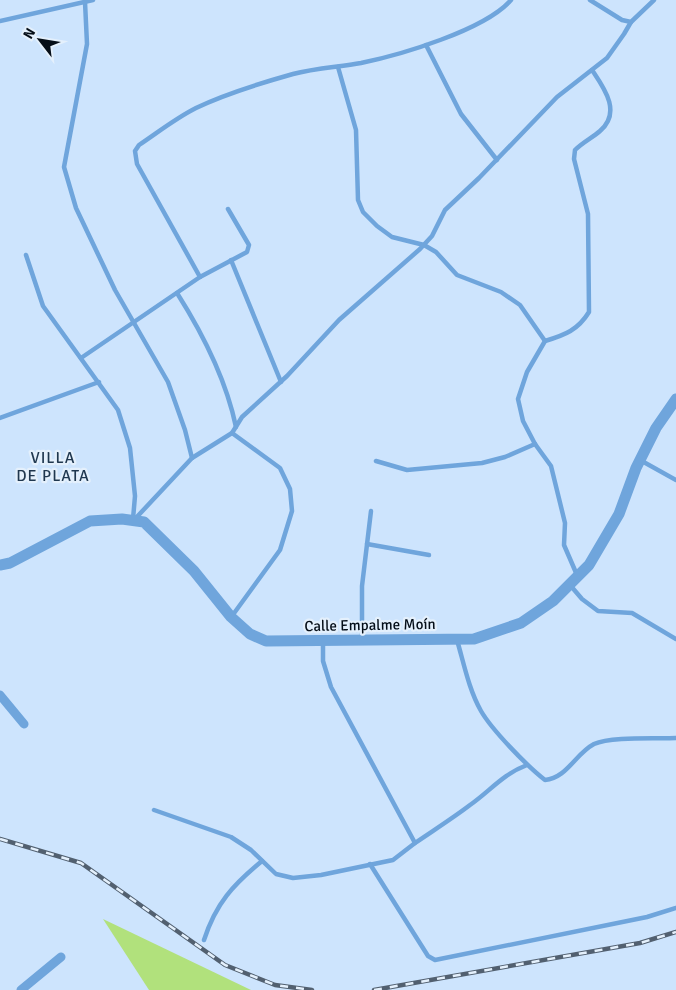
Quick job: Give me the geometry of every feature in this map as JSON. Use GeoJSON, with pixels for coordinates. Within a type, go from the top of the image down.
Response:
{"type":"FeatureCollection","features":[{"type":"Feature","properties":{"kind":"street","name":"Calle Empalme Moín"},"geometry":{"type":"LineString","coordinates":[[0,565],[10,563],[90,520],[144,522],[194,571],[231,617],[250,634],[266,641],[474,639],[520,623],[553,602],[589,565],[620,514],[640,460],[656,428],[676,399]]}},
{"type":"Feature","properties":{"kind":"street"},"geometry":{"type":"LineString","coordinates":[[0,695],[24,724]]}},
{"type":"Feature","properties":{"kind":"street"},"geometry":{"type":"LineString","coordinates":[[21,990],[61,956]]}},
{"type":"Feature","properties":{"kind":"lane"},"geometry":{"type":"LineString","coordinates":[[0,21],[92,0]]}},
{"type":"Feature","properties":{"kind":"lane"},"geometry":{"type":"LineString","coordinates":[[200,277],[137,164],[135,151],[139,146],[195,109],[241,90],[295,73],[370,61],[426,44],[472,26],[504,8],[510,0]]}},
{"type":"Feature","properties":{"kind":"lane"},"geometry":{"type":"LineString","coordinates":[[590,0],[622,20],[631,22]]}},
{"type":"Feature","properties":{"kind":"lane"},"geometry":{"type":"LineString","coordinates":[[133,521],[192,458],[232,433],[242,417],[281,382],[339,320],[432,236],[445,210],[497,160],[557,97],[607,58],[631,22],[654,0]]}},
{"type":"Feature","properties":{"kind":"lane"},"geometry":{"type":"LineString","coordinates":[[85,2],[87,44],[64,167],[76,208],[115,290],[168,382],[185,430],[192,458]]}},
{"type":"Feature","properties":{"kind":"lane"},"geometry":{"type":"LineString","coordinates":[[426,44],[461,114],[497,160]]}},
{"type":"Feature","properties":{"kind":"lane"},"geometry":{"type":"LineString","coordinates":[[338,66],[356,130],[358,200],[363,212],[376,226],[392,237],[406,242],[424,244],[436,252],[458,275],[501,292],[520,306],[545,341]]}},
{"type":"Feature","properties":{"kind":"lane"},"geometry":{"type":"LineString","coordinates":[[592,70],[607,92],[611,102],[608,122],[600,131],[575,150],[574,159],[588,214],[589,312],[582,324],[570,333],[545,341],[527,372],[518,399],[523,421],[535,444],[551,466],[564,523],[564,545],[574,581],[582,599],[598,611],[632,613],[676,638]]}},
{"type":"Feature","properties":{"kind":"lane"},"geometry":{"type":"LineString","coordinates":[[81,358],[200,277],[247,252],[249,245],[228,208]]}},
{"type":"Feature","properties":{"kind":"lane"},"geometry":{"type":"LineString","coordinates":[[26,255],[43,306],[118,410],[130,448],[135,496],[133,521]]}},
{"type":"Feature","properties":{"kind":"lane"},"geometry":{"type":"LineString","coordinates":[[231,260],[281,382]]}},
{"type":"Feature","properties":{"kind":"lane"},"geometry":{"type":"LineString","coordinates":[[178,293],[200,329],[232,410],[236,427]]}},
{"type":"Feature","properties":{"kind":"lane"},"geometry":{"type":"LineString","coordinates":[[0,418],[99,382]]}},
{"type":"Feature","properties":{"kind":"lane"},"geometry":{"type":"LineString","coordinates":[[231,617],[280,550],[292,511],[290,489],[280,468],[232,433]]}},
{"type":"Feature","properties":{"kind":"lane"},"geometry":{"type":"LineString","coordinates":[[376,461],[407,470],[482,463],[505,457],[535,444]]}},
{"type":"Feature","properties":{"kind":"lane"},"geometry":{"type":"LineString","coordinates":[[640,460],[676,480]]}},
{"type":"Feature","properties":{"kind":"lane"},"geometry":{"type":"LineString","coordinates":[[362,639],[362,586],[371,511]]}},
{"type":"Feature","properties":{"kind":"lane"},"geometry":{"type":"LineString","coordinates":[[367,544],[429,555]]}},
{"type":"Feature","properties":{"kind":"lane"},"geometry":{"type":"LineString","coordinates":[[456,639],[481,711],[527,765],[545,780],[555,779],[594,744],[621,739],[676,738]]}},
{"type":"Feature","properties":{"kind":"lane"},"geometry":{"type":"LineString","coordinates":[[323,640],[323,661],[331,687],[415,843]]}},
{"type":"Feature","properties":{"kind":"lane"},"geometry":{"type":"LineString","coordinates":[[154,810],[231,837],[276,874],[293,878],[321,875],[393,860],[472,804],[493,785],[514,770],[527,765]]}},
{"type":"Feature","properties":{"kind":"lane"},"geometry":{"type":"LineString","coordinates":[[204,940],[212,916],[227,893],[262,861]]}},
{"type":"Feature","properties":{"kind":"lane"},"geometry":{"type":"LineString","coordinates":[[370,864],[428,956],[435,960],[648,917],[676,908]]}},
{"type":"Feature","properties":{"kind":"green space"},"geometry":{"type":"Polygon","coordinates":[[[103,919],[251,990],[149,990],[103,919]]]}},
{"type":"Feature","properties":{"kind":"railway"},"geometry":{"type":"LineString","coordinates":[[0,839],[81,863],[225,965],[275,985],[312,990]]}},
{"type":"Feature","properties":{"kind":"railway"},"geometry":{"type":"LineString","coordinates":[[374,990],[640,943],[676,932]]}},
{"type":"Feature","properties":{"kind":"district","name":"VILLA DE PLATA"},"geometry":{"type":"Point","coordinates":[53,467]}}]}
